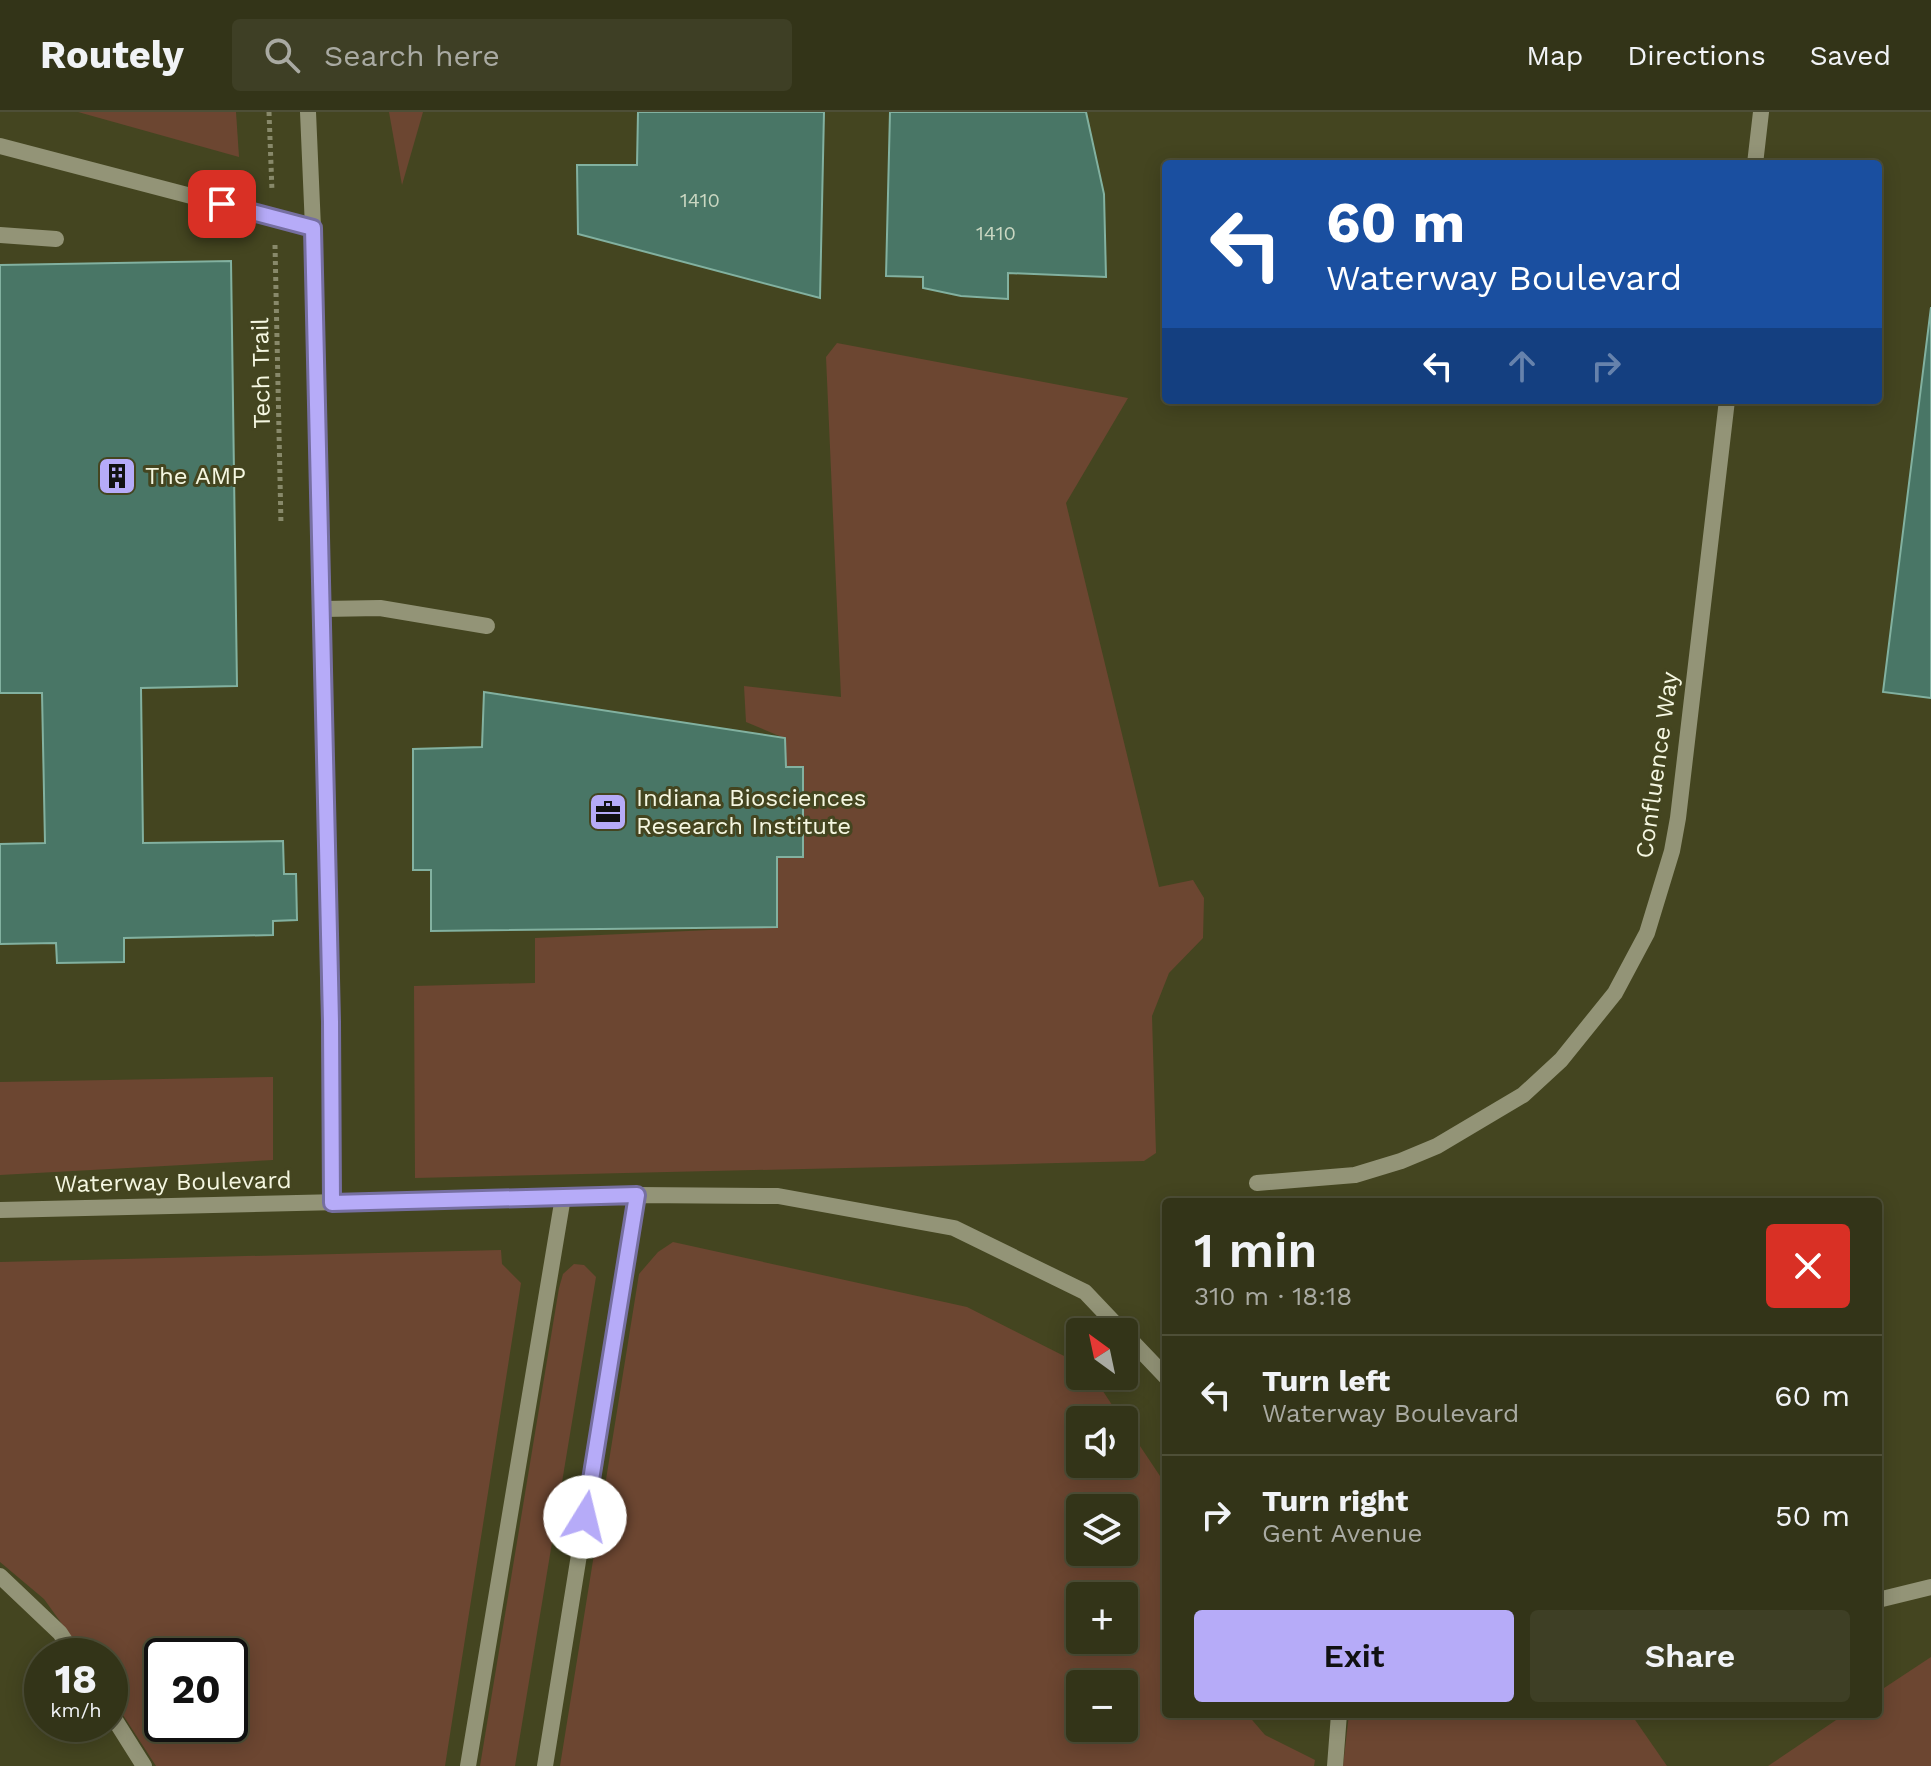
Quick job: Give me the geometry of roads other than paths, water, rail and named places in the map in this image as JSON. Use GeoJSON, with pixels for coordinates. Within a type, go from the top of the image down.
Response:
{"type":"FeatureCollection","features":[{"type":"Feature","properties":{"kind":"street"},"geometry":{"type":"LineString","coordinates":[[308,112],[323,609],[332,1203]]}},
{"type":"Feature","properties":{"kind":"street"},"geometry":{"type":"LineString","coordinates":[[1755,160],[1761,112]]}},
{"type":"Feature","properties":{"kind":"street"},"geometry":{"type":"LineString","coordinates":[[0,146],[313,228]]}},
{"type":"Feature","properties":{"kind":"street"},"geometry":{"type":"LineString","coordinates":[[0,235],[56,239]]}},
{"type":"Feature","properties":{"kind":"street","name":"Confluence Way"},"geometry":{"type":"LineString","coordinates":[[1257,1183],[1355,1175],[1437,1146],[1523,1095],[1561,1060],[1615,993],[1647,933],[1672,851],[1727,404]]}},
{"type":"Feature","properties":{"kind":"street"},"geometry":{"type":"LineString","coordinates":[[323,609],[380,608],[487,626]]}},
{"type":"Feature","properties":{"kind":"street"},"geometry":{"type":"LineString","coordinates":[[545,1766],[637,1195]]}},
{"type":"Feature","properties":{"kind":"street","name":"Waterway Boulevard"},"geometry":{"type":"LineString","coordinates":[[0,1210],[637,1195],[778,1196],[954,1228],[1085,1292],[1109,1318]]}},
{"type":"Feature","properties":{"kind":"street"},"geometry":{"type":"LineString","coordinates":[[468,1766],[563,1197]]}},
{"type":"Feature","properties":{"kind":"street","name":"Waterway Boulevard"},"geometry":{"type":"LineString","coordinates":[[1138,1348],[1162,1373]]}},
{"type":"Feature","properties":{"kind":"street"},"geometry":{"type":"LineString","coordinates":[[0,1576],[63,1638]]}},
{"type":"Feature","properties":{"kind":"street"},"geometry":{"type":"LineString","coordinates":[[1882,1599],[1931,1587]]}},
{"type":"Feature","properties":{"kind":"street"},"geometry":{"type":"LineString","coordinates":[[1335,1766],[1339,1718]]}},
{"type":"Feature","properties":{"kind":"street"},"geometry":{"type":"LineString","coordinates":[[128,1741],[144,1766]]}},
{"type":"Feature","properties":{"kind":"place","name":"The AMP"},"geometry":{"type":"Point","coordinates":[117,476]}},
{"type":"Feature","properties":{"kind":"place","name":"Indiana Biosciences Research Institute"},"geometry":{"type":"Point","coordinates":[608,812]}}]}
